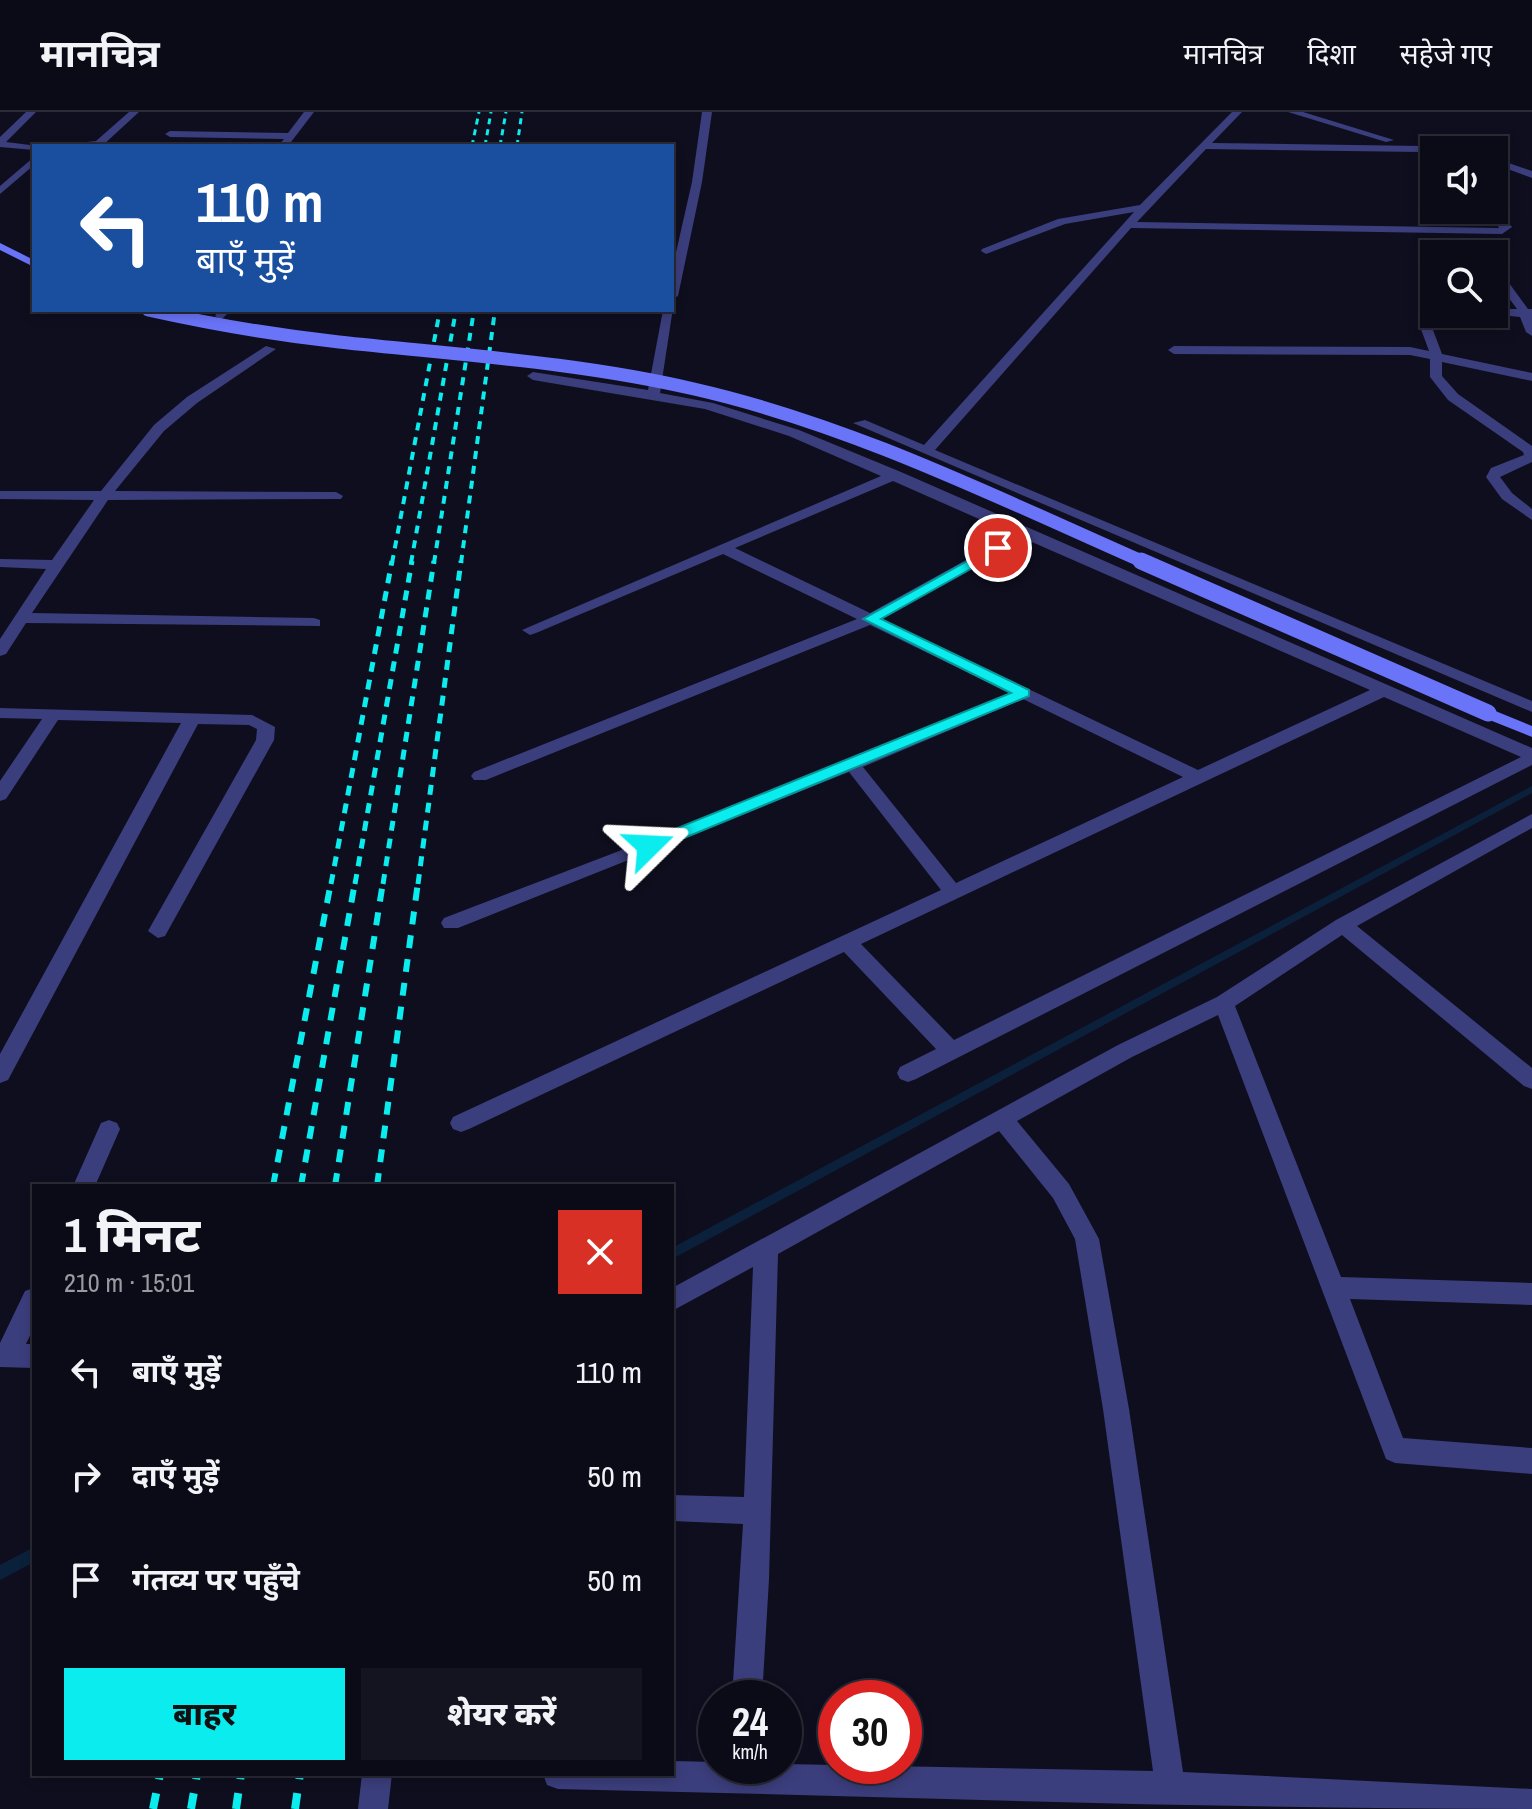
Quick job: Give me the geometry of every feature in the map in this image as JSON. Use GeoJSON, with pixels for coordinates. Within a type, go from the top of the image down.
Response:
{"type":"FeatureCollection","features":[{"type":"Feature","properties":{"kind":"street"},"geometry":{"type":"LineString","coordinates":[[0,143],[31,112]]}},
{"type":"Feature","properties":{"kind":"street"},"geometry":{"type":"LineString","coordinates":[[99,144],[134,112]]}},
{"type":"Feature","properties":{"kind":"street"},"geometry":{"type":"LineString","coordinates":[[285,144],[309,112]]}},
{"type":"Feature","properties":{"kind":"street"},"geometry":{"type":"LineString","coordinates":[[674,287],[697,182],[707,112]]}},
{"type":"Feature","properties":{"kind":"street"},"geometry":{"type":"LineString","coordinates":[[926,451],[1143,208],[1237,112]]}},
{"type":"Feature","properties":{"kind":"street"},"geometry":{"type":"LineString","coordinates":[[1293,112],[1420,149]]}},
{"type":"Feature","properties":{"kind":"street"},"geometry":{"type":"LineString","coordinates":[[170,134],[291,136]]}},
{"type":"Feature","properties":{"kind":"street"},"geometry":{"type":"LineString","coordinates":[[0,143],[32,147]]}},
{"type":"Feature","properties":{"kind":"street"},"geometry":{"type":"LineString","coordinates":[[1204,146],[1420,149]]}},
{"type":"Feature","properties":{"kind":"street"},"geometry":{"type":"LineString","coordinates":[[0,191],[32,162]]}},
{"type":"Feature","properties":{"kind":"street"},"geometry":{"type":"LineString","coordinates":[[1508,164],[1532,175]]}},
{"type":"Feature","properties":{"kind":"street"},"geometry":{"type":"LineString","coordinates":[[986,251],[1020,234],[1066,218],[1143,208]]}},
{"type":"Feature","properties":{"kind":"street"},"geometry":{"type":"LineString","coordinates":[[1128,225],[1502,231],[1506,224]]}},
{"type":"Feature","properties":{"kind":"street"},"geometry":{"type":"LineString","coordinates":[[0,246],[32,263]]}},
{"type":"Feature","properties":{"kind":"street"},"geometry":{"type":"LineString","coordinates":[[1508,287],[1529,313],[1532,332]]}},
{"type":"Feature","properties":{"kind":"street"},"geometry":{"type":"LineString","coordinates":[[156,312],[233,330],[656,380],[742,400],[857,438],[922,465],[1532,732]]}},
{"type":"Feature","properties":{"kind":"street"},"geometry":{"type":"LineString","coordinates":[[653,395],[669,312]]}},
{"type":"Feature","properties":{"kind":"street"},"geometry":{"type":"LineString","coordinates":[[1508,313],[1529,313]]}},
{"type":"Feature","properties":{"kind":"street"},"geometry":{"type":"LineString","coordinates":[[1427,328],[1436,354],[1436,377],[1442,386],[1529,450],[1529,458],[1496,471],[1493,477],[1507,496],[1532,516]]}},
{"type":"Feature","properties":{"kind":"street"},"geometry":{"type":"LineString","coordinates":[[2,646],[104,496],[159,428],[192,400],[270,349]]}},
{"type":"Feature","properties":{"kind":"street"},"geometry":{"type":"LineString","coordinates":[[1174,350],[1386,350],[1436,354],[1532,377]]}},
{"type":"Feature","properties":{"kind":"street"},"geometry":{"type":"LineString","coordinates":[[533,376],[708,406],[794,433],[896,475],[1023,534],[1532,757]]}},
{"type":"Feature","properties":{"kind":"street"},"geometry":{"type":"LineString","coordinates":[[860,423],[1532,707]]}},
{"type":"Feature","properties":{"kind":"street"},"geometry":{"type":"LineString","coordinates":[[530,630],[896,475]]}},
{"type":"Feature","properties":{"kind":"street"},"geometry":{"type":"LineString","coordinates":[[0,495],[336,496]]}},
{"type":"Feature","properties":{"kind":"street"},"geometry":{"type":"LineString","coordinates":[[480,776],[870,619],[1023,534]]}},
{"type":"Feature","properties":{"kind":"street"},"geometry":{"type":"LineString","coordinates":[[723,548],[1198,777]]}},
{"type":"Feature","properties":{"kind":"street"},"geometry":{"type":"LineString","coordinates":[[0,563],[56,565]]}},
{"type":"Feature","properties":{"kind":"street"},"geometry":{"type":"LineString","coordinates":[[21,618],[314,623]]}},
{"type":"Feature","properties":{"kind":"street"},"geometry":{"type":"LineString","coordinates":[[461,1123],[1382,691]]}},
{"type":"Feature","properties":{"kind":"street"},"geometry":{"type":"LineString","coordinates":[[451,923],[852,765],[1024,693]]}},
{"type":"Feature","properties":{"kind":"street"},"geometry":{"type":"LineString","coordinates":[[0,713],[252,720],[263,723],[267,733],[158,931]]}},
{"type":"Feature","properties":{"kind":"street"},"geometry":{"type":"LineString","coordinates":[[0,795],[53,715]]}},
{"type":"Feature","properties":{"kind":"street"},"geometry":{"type":"LineString","coordinates":[[0,1074],[192,719]]}},
{"type":"Feature","properties":{"kind":"street"},"geometry":{"type":"LineString","coordinates":[[908,1073],[1532,757]]}},
{"type":"Feature","properties":{"kind":"street"},"geometry":{"type":"LineString","coordinates":[[852,765],[953,892]]}},
{"type":"Feature","properties":{"kind":"street"},"geometry":{"type":"LineString","coordinates":[[674,1299],[1125,1051],[1224,1003],[1343,925],[1532,820]]}},
{"type":"Feature","properties":{"kind":"street"},"geometry":{"type":"LineString","coordinates":[[1343,925],[1532,1080]]}},
{"type":"Feature","properties":{"kind":"street"},"geometry":{"type":"LineString","coordinates":[[847,942],[951,1051]]}},
{"type":"Feature","properties":{"kind":"street"},"geometry":{"type":"LineString","coordinates":[[1224,1003],[1395,1450],[1532,1461]]}},
{"type":"Feature","properties":{"kind":"street"},"geometry":{"type":"LineString","coordinates":[[1003,1120],[1063,1193],[1079,1216],[1087,1239],[1116,1409],[1170,1787]]}},
{"type":"Feature","properties":{"kind":"street"},"geometry":{"type":"LineString","coordinates":[[85,1184],[109,1129]]}},
{"type":"Feature","properties":{"kind":"street"},"geometry":{"type":"LineString","coordinates":[[748,1680],[766,1249]]}},
{"type":"Feature","properties":{"kind":"street"},"geometry":{"type":"LineString","coordinates":[[1334,1288],[1532,1294]]}},
{"type":"Feature","properties":{"kind":"street"},"geometry":{"type":"LineString","coordinates":[[14,1355],[32,1305]]}},
{"type":"Feature","properties":{"kind":"street"},"geometry":{"type":"LineString","coordinates":[[674,1508],[757,1511]]}},
{"type":"Feature","properties":{"kind":"street"},"geometry":{"type":"LineString","coordinates":[[674,1773],[698,1772]]}},
{"type":"Feature","properties":{"kind":"street"},"geometry":{"type":"LineString","coordinates":[[802,1774],[1532,1804]]}},
{"type":"Feature","properties":{"kind":"street"},"geometry":{"type":"LineString","coordinates":[[373,1809],[377,1776]]}},
{"type":"Feature","properties":{"kind":"waterway"},"geometry":{"type":"LineString","coordinates":[[674,1253],[1532,789]]}},
{"type":"Feature","properties":{"kind":"waterway"},"geometry":{"type":"LineString","coordinates":[[0,1573],[32,1555]]}},
{"type":"Feature","properties":{"kind":"railway"},"geometry":{"type":"LineString","coordinates":[[472,144],[479,112]]}},
{"type":"Feature","properties":{"kind":"railway"},"geometry":{"type":"LineString","coordinates":[[485,144],[491,112]]}},
{"type":"Feature","properties":{"kind":"railway"},"geometry":{"type":"LineString","coordinates":[[500,144],[506,112]]}},
{"type":"Feature","properties":{"kind":"railway"},"geometry":{"type":"LineString","coordinates":[[517,144],[522,112]]}},
{"type":"Feature","properties":{"kind":"railway"},"geometry":{"type":"LineString","coordinates":[[392,563],[440,312]]}},
{"type":"Feature","properties":{"kind":"railway"},"geometry":{"type":"LineString","coordinates":[[411,563],[456,312]]}},
{"type":"Feature","properties":{"kind":"railway"},"geometry":{"type":"LineString","coordinates":[[434,563],[474,312]]}},
{"type":"Feature","properties":{"kind":"railway"},"geometry":{"type":"LineString","coordinates":[[461,563],[495,312]]}},
{"type":"Feature","properties":{"kind":"railway"},"geometry":{"type":"LineString","coordinates":[[331,884],[392,561]]}},
{"type":"Feature","properties":{"kind":"railway"},"geometry":{"type":"LineString","coordinates":[[355,884],[412,561]]}},
{"type":"Feature","properties":{"kind":"railway"},"geometry":{"type":"LineString","coordinates":[[383,884],[434,561]]}},
{"type":"Feature","properties":{"kind":"railway"},"geometry":{"type":"LineString","coordinates":[[418,884],[461,561]]}},
{"type":"Feature","properties":{"kind":"railway"},"geometry":{"type":"LineString","coordinates":[[273,1184],[331,882]]}},
{"type":"Feature","properties":{"kind":"railway"},"geometry":{"type":"LineString","coordinates":[[301,1184],[355,882]]}},
{"type":"Feature","properties":{"kind":"railway"},"geometry":{"type":"LineString","coordinates":[[335,1184],[383,882]]}},
{"type":"Feature","properties":{"kind":"railway"},"geometry":{"type":"LineString","coordinates":[[377,1184],[418,882]]}},
{"type":"Feature","properties":{"kind":"railway"},"geometry":{"type":"LineString","coordinates":[[153,1809],[160,1776]]}},
{"type":"Feature","properties":{"kind":"railway"},"geometry":{"type":"LineString","coordinates":[[191,1809],[197,1776]]}},
{"type":"Feature","properties":{"kind":"railway"},"geometry":{"type":"LineString","coordinates":[[236,1809],[241,1776]]}},
{"type":"Feature","properties":{"kind":"railway"},"geometry":{"type":"LineString","coordinates":[[295,1809],[300,1776]]}},
{"type":"Feature","properties":{"kind":"route"},"geometry":{"type":"LineString","coordinates":[[649,846],[1024,693],[870,619],[998,548]]}}]}
